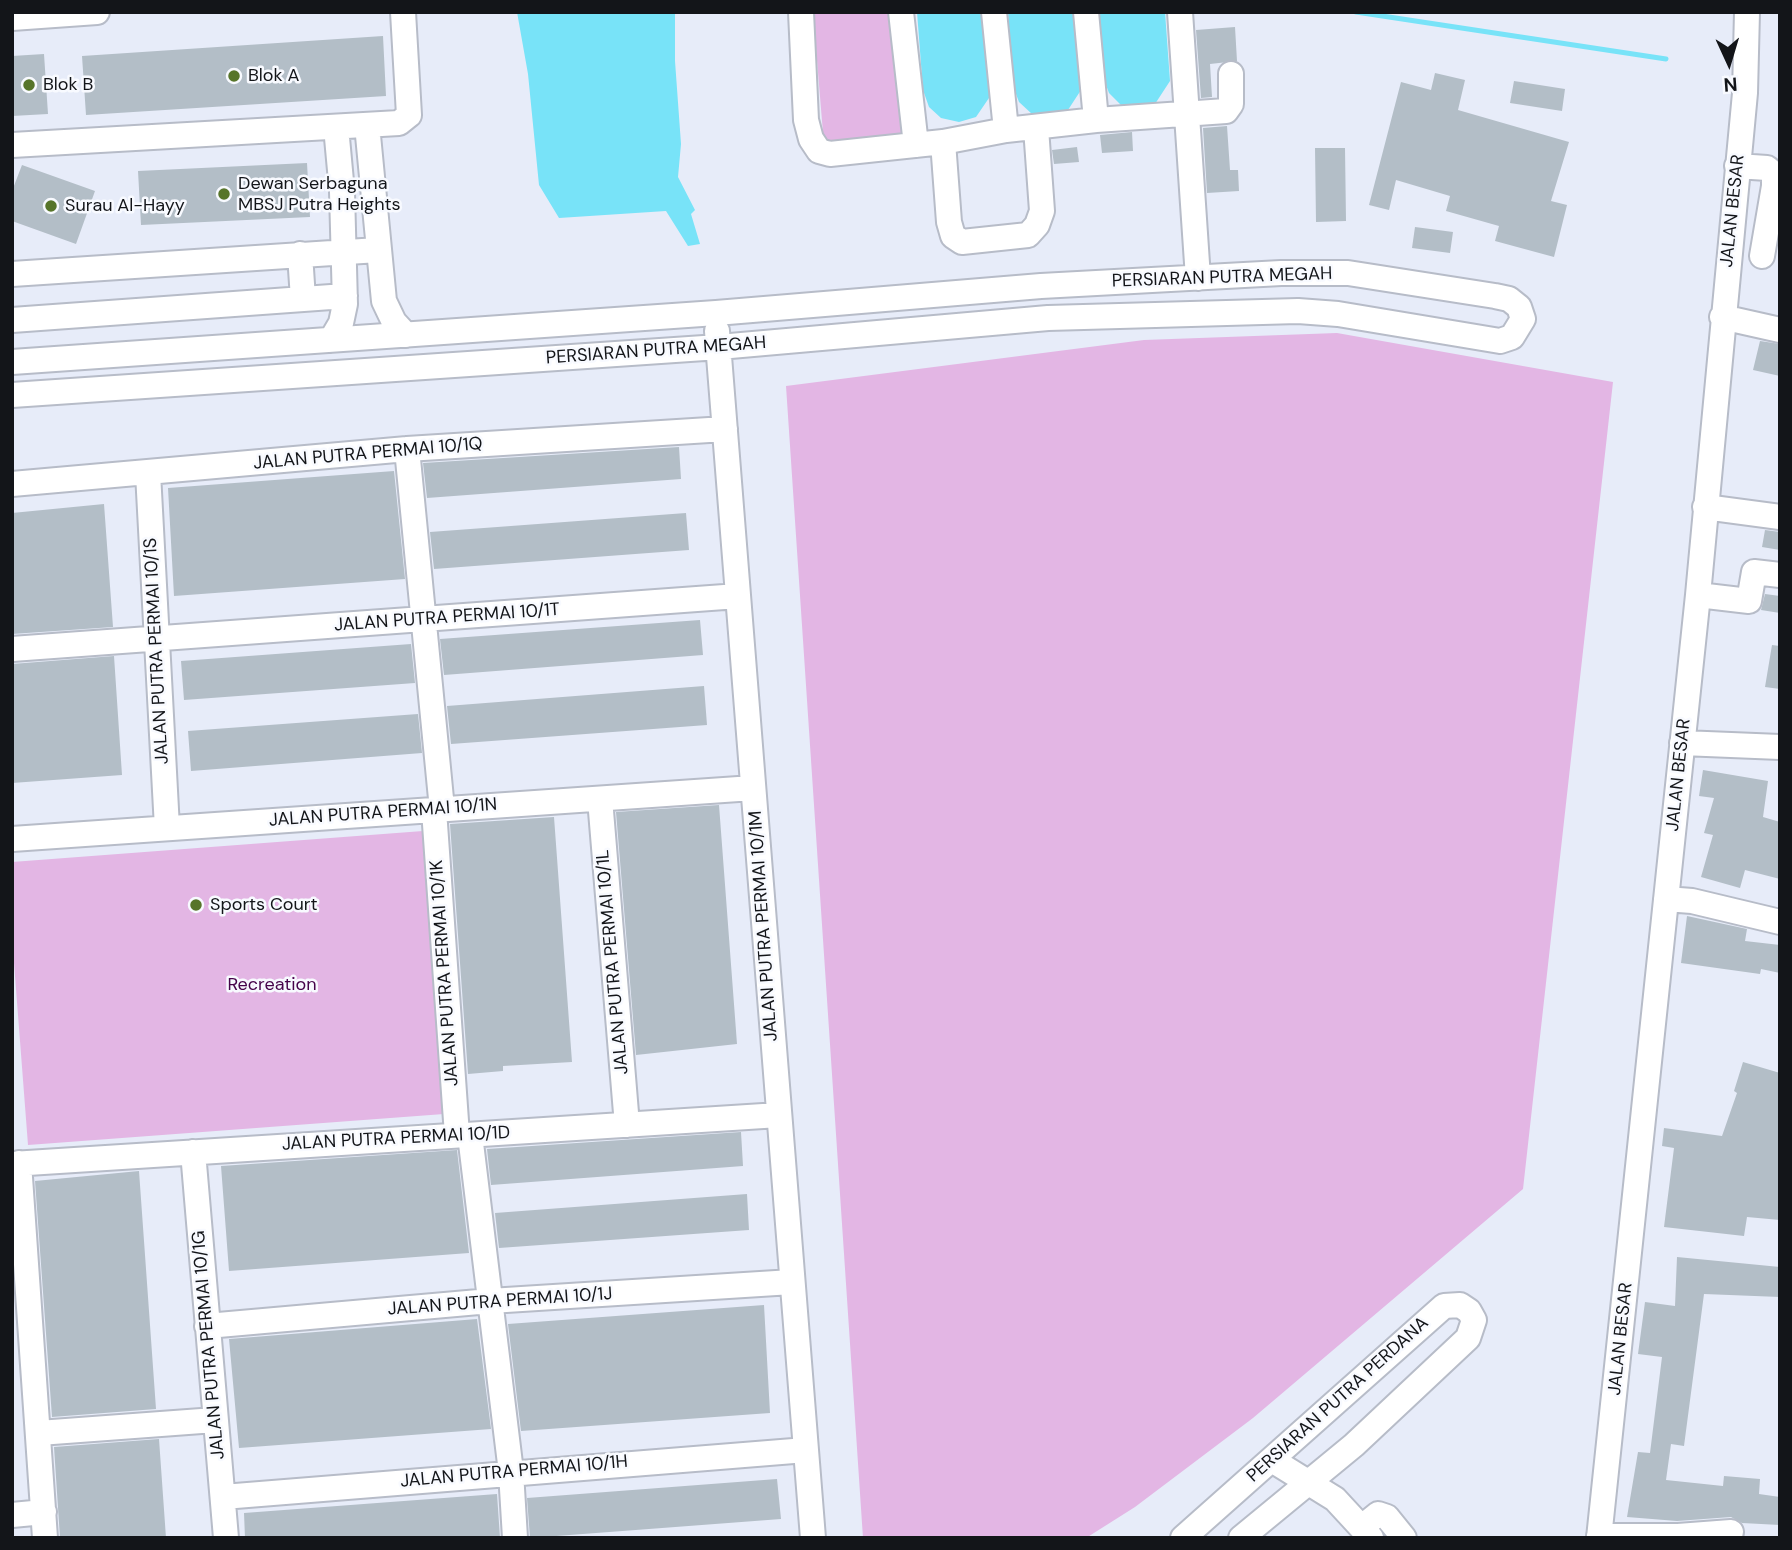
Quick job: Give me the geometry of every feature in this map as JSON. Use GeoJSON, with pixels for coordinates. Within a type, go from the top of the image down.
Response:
{"type":"FeatureCollection","features":[{"type":"Feature","properties":{"kind":"street"},"geometry":{"type":"LineString","coordinates":[[12,18],[97,12]]}},
{"type":"Feature","properties":{"kind":"street"},"geometry":{"type":"LineString","coordinates":[[12,145],[399,123],[409,115],[403,12]]}},
{"type":"Feature","properties":{"kind":"street"},"geometry":{"type":"LineString","coordinates":[[801,12],[806,120],[811,139],[819,150],[830,154],[943,142],[1006,130],[1096,120],[1226,111],[1231,104],[1231,74]]}},
{"type":"Feature","properties":{"kind":"street"},"geometry":{"type":"LineString","coordinates":[[901,12],[916,145]]}},
{"type":"Feature","properties":{"kind":"street"},"geometry":{"type":"LineString","coordinates":[[994,12],[1006,130]]}},
{"type":"Feature","properties":{"kind":"street"},"geometry":{"type":"LineString","coordinates":[[1086,12],[1096,120]]}},
{"type":"Feature","properties":{"kind":"street"},"geometry":{"type":"LineString","coordinates":[[1180,12],[1198,278]]}},
{"type":"Feature","properties":{"kind":"street","name":"JALAN BESAR"},"geometry":{"type":"LineString","coordinates":[[1599,1537],[1698,595],[1745,93],[1747,12]]}},
{"type":"Feature","properties":{"kind":"street"},"geometry":{"type":"LineString","coordinates":[[367,125],[384,301],[394,322],[406,335]]}},
{"type":"Feature","properties":{"kind":"street"},"geometry":{"type":"LineString","coordinates":[[331,340],[341,323],[345,300],[336,127]]}},
{"type":"Feature","properties":{"kind":"street"},"geometry":{"type":"LineString","coordinates":[[943,142],[949,222],[953,236],[962,242],[1028,235],[1037,225],[1042,211],[1036,128]]}},
{"type":"Feature","properties":{"kind":"street"},"geometry":{"type":"LineString","coordinates":[[1737,166],[1767,168],[1773,174],[1774,186],[1762,256]]}},
{"type":"Feature","properties":{"kind":"street"},"geometry":{"type":"LineString","coordinates":[[12,274],[378,250]]}},
{"type":"Feature","properties":{"kind":"street"},"geometry":{"type":"LineString","coordinates":[[300,254],[303,299]]}},
{"type":"Feature","properties":{"kind":"street","name":"PERSIARAN PUTRA MEGAH"},"geometry":{"type":"LineString","coordinates":[[12,362],[716,313],[1041,286],[1281,273],[1349,273],[1509,299],[1519,307],[1523,319],[1512,337],[1500,341],[1338,314],[1273,310],[1048,318],[719,347],[12,394]]}},
{"type":"Feature","properties":{"kind":"street"},"geometry":{"type":"LineString","coordinates":[[12,320],[303,299],[345,300]]}},
{"type":"Feature","properties":{"kind":"street","name":"JALAN PUTRA PERMAI 10/1M"},"geometry":{"type":"LineString","coordinates":[[716,313],[813,1538]]}},
{"type":"Feature","properties":{"kind":"street"},"geometry":{"type":"LineString","coordinates":[[1723,317],[1780,330]]}},
{"type":"Feature","properties":{"kind":"street","name":"JALAN PUTRA PERMAI 10/1Q"},"geometry":{"type":"LineString","coordinates":[[12,484],[407,449],[725,429]]}},
{"type":"Feature","properties":{"kind":"street","name":"JALAN PUTRA PERMAI 10/1K"},"geometry":{"type":"LineString","coordinates":[[407,449],[426,619],[464,1135],[490,1301],[511,1472],[515,1538]]}},
{"type":"Feature","properties":{"kind":"street","name":"JALAN PUTRA PERMAI 10/1S"},"geometry":{"type":"LineString","coordinates":[[148,473],[167,828]]}},
{"type":"Feature","properties":{"kind":"street"},"geometry":{"type":"LineString","coordinates":[[1705,507],[1780,517]]}},
{"type":"Feature","properties":{"kind":"street"},"geometry":{"type":"LineString","coordinates":[[1698,595],[1749,601],[1754,572],[1780,575]]}},
{"type":"Feature","properties":{"kind":"street","name":"JALAN PUTRA PERMAI 10/1T"},"geometry":{"type":"LineString","coordinates":[[12,649],[738,596]]}},
{"type":"Feature","properties":{"kind":"street"},"geometry":{"type":"LineString","coordinates":[[1682,743],[1780,747]]}},
{"type":"Feature","properties":{"kind":"street","name":"JALAN PUTRA PERMAI 10/1N"},"geometry":{"type":"LineString","coordinates":[[12,839],[754,788]]}},
{"type":"Feature","properties":{"kind":"street","name":"JALAN PUTRA PERMAI 10/1L"},"geometry":{"type":"LineString","coordinates":[[600,799],[627,1125]]}},
{"type":"Feature","properties":{"kind":"street"},"geometry":{"type":"LineString","coordinates":[[1666,900],[1692,901],[1780,922]]}},
{"type":"Feature","properties":{"kind":"street","name":"JALAN PUTRA PERMAI 10/1D"},"geometry":{"type":"LineString","coordinates":[[15,1163],[779,1115]]}},
{"type":"Feature","properties":{"kind":"street","name":"JALAN PUTRA PERMAI 10/1G"},"geometry":{"type":"LineString","coordinates":[[193,1152],[226,1538]]}},
{"type":"Feature","properties":{"kind":"street"},"geometry":{"type":"LineString","coordinates":[[15,1163],[22,1343],[39,1433],[45,1538]]}},
{"type":"Feature","properties":{"kind":"street","name":"JALAN PUTRA PERMAI 10/1J"},"geometry":{"type":"LineString","coordinates":[[207,1326],[490,1301],[792,1282]]}},
{"type":"Feature","properties":{"kind":"street","name":"PERSIARAN PUTRA PERDANA"},"geometry":{"type":"LineString","coordinates":[[1183,1538],[1444,1306],[1460,1305],[1469,1311],[1474,1320],[1468,1338],[1354,1445],[1241,1538]]}},
{"type":"Feature","properties":{"kind":"street"},"geometry":{"type":"LineString","coordinates":[[39,1433],[215,1420]]}},
{"type":"Feature","properties":{"kind":"street","name":"JALAN PUTRA PERMAI 10/1H"},"geometry":{"type":"LineString","coordinates":[[223,1497],[806,1450]]}},
{"type":"Feature","properties":{"kind":"street"},"geometry":{"type":"LineString","coordinates":[[1272,1460],[1335,1499],[1367,1532],[1378,1514],[1387,1517],[1404,1538]]}},
{"type":"Feature","properties":{"kind":"street"},"geometry":{"type":"LineString","coordinates":[[12,1515],[44,1512]]}},
{"type":"Feature","properties":{"kind":"street"},"geometry":{"type":"LineString","coordinates":[[1599,1537],[1731,1532]]}},
{"type":"Feature","properties":{"kind":"green space"},"geometry":{"type":"Polygon","coordinates":[[[813,12],[894,12],[908,139],[824,145],[813,12]]]}},
{"type":"Feature","properties":{"kind":"green space"},"geometry":{"type":"Polygon","coordinates":[[[1337,333],[1613,382],[1523,1189],[1253,1418],[1135,1507],[1086,1538],[863,1538],[786,386],[1144,340],[1337,333]]]}},
{"type":"Feature","properties":{"kind":"green space","name":"Recreation"},"geometry":{"type":"Polygon","coordinates":[[[423,831],[444,1114],[28,1145],[12,937],[12,862],[423,831]]]}},
{"type":"Feature","properties":{"kind":"water"},"geometry":{"type":"Polygon","coordinates":[[[517,12],[675,12],[675,61],[681,144],[678,177],[695,210],[691,214],[700,244],[688,246],[666,211],[559,218],[539,185],[528,74],[517,12]]]}},
{"type":"Feature","properties":{"kind":"water"},"geometry":{"type":"Polygon","coordinates":[[[917,12],[984,12],[991,95],[976,117],[959,122],[941,118],[929,107],[923,90],[917,12]]]}},
{"type":"Feature","properties":{"kind":"water"},"geometry":{"type":"Polygon","coordinates":[[[1008,12],[1075,12],[1081,90],[1066,113],[1050,117],[1032,114],[1019,102],[1013,86],[1008,12]]]}},
{"type":"Feature","properties":{"kind":"water"},"geometry":{"type":"Polygon","coordinates":[[[1098,12],[1165,12],[1170,81],[1155,104],[1139,108],[1121,105],[1109,93],[1103,77],[1098,12]]]}},
{"type":"Feature","properties":{"kind":"building"},"geometry":{"type":"Polygon","coordinates":[[[1235,27],[1237,61],[1210,64],[1212,97],[1201,98],[1196,30],[1235,27]]]}},
{"type":"Feature","properties":{"kind":"building","name":"Blok A"},"geometry":{"type":"Polygon","coordinates":[[[383,36],[386,96],[86,115],[82,56],[383,36]]]}},
{"type":"Feature","properties":{"kind":"building","name":"Blok B"},"geometry":{"type":"Polygon","coordinates":[[[44,54],[48,114],[12,116],[12,56],[44,54]]]}},
{"type":"Feature","properties":{"kind":"building"},"geometry":{"type":"Polygon","coordinates":[[[1435,73],[1465,80],[1458,110],[1569,142],[1551,201],[1567,205],[1554,257],[1495,241],[1499,226],[1446,211],[1450,196],[1396,180],[1389,210],[1369,205],[1401,82],[1431,90],[1435,73]]]}},
{"type":"Feature","properties":{"kind":"building"},"geometry":{"type":"Polygon","coordinates":[[[1514,81],[1565,89],[1562,111],[1510,103],[1514,81]]]}},
{"type":"Feature","properties":{"kind":"building"},"geometry":{"type":"Polygon","coordinates":[[[1227,126],[1230,170],[1238,170],[1239,191],[1207,193],[1203,128],[1227,126]]]}},
{"type":"Feature","properties":{"kind":"building"},"geometry":{"type":"Polygon","coordinates":[[[1132,132],[1133,151],[1102,153],[1100,135],[1132,132]]]}},
{"type":"Feature","properties":{"kind":"building"},"geometry":{"type":"Polygon","coordinates":[[[1077,147],[1079,162],[1054,164],[1052,150],[1077,147]]]}},
{"type":"Feature","properties":{"kind":"building"},"geometry":{"type":"Polygon","coordinates":[[[1315,148],[1345,148],[1346,221],[1316,222],[1315,148]]]}},
{"type":"Feature","properties":{"kind":"building","name":"Dewan Serbaguna MBSJ Putra Heights"},"geometry":{"type":"Polygon","coordinates":[[[307,163],[310,217],[141,225],[138,171],[307,163]]]}},
{"type":"Feature","properties":{"kind":"building","name":"Surau Al-Hayy"},"geometry":{"type":"Polygon","coordinates":[[[22,165],[95,191],[76,244],[12,221],[12,191],[22,165]]]}},
{"type":"Feature","properties":{"kind":"building"},"geometry":{"type":"Polygon","coordinates":[[[1415,227],[1453,232],[1450,253],[1412,248],[1415,227]]]}},
{"type":"Feature","properties":{"kind":"building"},"geometry":{"type":"Polygon","coordinates":[[[1760,341],[1780,344],[1780,376],[1753,370],[1760,341]]]}},
{"type":"Feature","properties":{"kind":"building"},"geometry":{"type":"Polygon","coordinates":[[[679,447],[681,479],[427,498],[423,463],[679,447]]]}},
{"type":"Feature","properties":{"kind":"building"},"geometry":{"type":"Polygon","coordinates":[[[394,471],[405,579],[174,596],[168,488],[394,471]]]}},
{"type":"Feature","properties":{"kind":"building"},"geometry":{"type":"Polygon","coordinates":[[[104,504],[113,627],[12,634],[12,513],[104,504]]]}},
{"type":"Feature","properties":{"kind":"building"},"geometry":{"type":"Polygon","coordinates":[[[686,513],[689,550],[434,569],[430,532],[686,513]]]}},
{"type":"Feature","properties":{"kind":"building"},"geometry":{"type":"Polygon","coordinates":[[[1765,530],[1780,532],[1780,550],[1762,547],[1765,530]]]}},
{"type":"Feature","properties":{"kind":"building"},"geometry":{"type":"Polygon","coordinates":[[[1765,594],[1780,596],[1780,613],[1761,610],[1765,594]]]}},
{"type":"Feature","properties":{"kind":"building"},"geometry":{"type":"Polygon","coordinates":[[[700,620],[703,655],[444,675],[440,639],[700,620]]]}},
{"type":"Feature","properties":{"kind":"building"},"geometry":{"type":"Polygon","coordinates":[[[411,644],[415,683],[184,700],[181,661],[411,644]]]}},
{"type":"Feature","properties":{"kind":"building"},"geometry":{"type":"Polygon","coordinates":[[[1772,645],[1780,646],[1780,689],[1765,687],[1772,645]]]}},
{"type":"Feature","properties":{"kind":"building"},"geometry":{"type":"Polygon","coordinates":[[[114,656],[122,775],[12,783],[12,664],[114,656]]]}},
{"type":"Feature","properties":{"kind":"building"},"geometry":{"type":"Polygon","coordinates":[[[704,686],[707,725],[451,744],[447,706],[704,686]]]}},
{"type":"Feature","properties":{"kind":"building"},"geometry":{"type":"Polygon","coordinates":[[[418,714],[422,753],[191,771],[188,731],[418,714]]]}},
{"type":"Feature","properties":{"kind":"building"},"geometry":{"type":"Polygon","coordinates":[[[1703,770],[1768,781],[1763,817],[1780,822],[1780,879],[1745,870],[1740,888],[1701,877],[1713,835],[1704,833],[1714,798],[1699,796],[1703,770]]]}},
{"type":"Feature","properties":{"kind":"building"},"geometry":{"type":"Polygon","coordinates":[[[719,805],[737,1044],[636,1055],[616,812],[719,805]]]}},
{"type":"Feature","properties":{"kind":"building"},"geometry":{"type":"Polygon","coordinates":[[[554,817],[572,1062],[503,1066],[503,1071],[468,1074],[450,824],[554,817]]]}},
{"type":"Feature","properties":{"kind":"building"},"geometry":{"type":"Polygon","coordinates":[[[1687,916],[1747,929],[1745,941],[1780,945],[1780,973],[1761,969],[1760,974],[1681,963],[1687,916]]]}},
{"type":"Feature","properties":{"kind":"building"},"geometry":{"type":"Polygon","coordinates":[[[1743,1062],[1780,1073],[1780,1220],[1747,1217],[1744,1236],[1664,1227],[1674,1148],[1662,1146],[1664,1128],[1722,1136],[1737,1093],[1734,1091],[1743,1062]]]}},
{"type":"Feature","properties":{"kind":"building"},"geometry":{"type":"Polygon","coordinates":[[[741,1132],[743,1166],[491,1185],[487,1149],[741,1132]]]}},
{"type":"Feature","properties":{"kind":"building"},"geometry":{"type":"Polygon","coordinates":[[[457,1150],[469,1253],[229,1271],[221,1166],[457,1150]]]}},
{"type":"Feature","properties":{"kind":"building"},"geometry":{"type":"Polygon","coordinates":[[[139,1171],[156,1409],[52,1417],[35,1181],[139,1171]]]}},
{"type":"Feature","properties":{"kind":"building"},"geometry":{"type":"Polygon","coordinates":[[[747,1194],[749,1230],[499,1248],[495,1213],[747,1194]]]}},
{"type":"Feature","properties":{"kind":"building"},"geometry":{"type":"Polygon","coordinates":[[[1677,1257],[1780,1267],[1780,1297],[1704,1294],[1684,1446],[1671,1444],[1666,1480],[1723,1486],[1724,1476],[1760,1479],[1759,1494],[1780,1497],[1780,1525],[1742,1523],[1731,1517],[1677,1521],[1627,1517],[1638,1452],[1650,1453],[1662,1357],[1638,1354],[1645,1302],[1675,1306],[1677,1257]]]}},
{"type":"Feature","properties":{"kind":"building"},"geometry":{"type":"Polygon","coordinates":[[[764,1305],[770,1413],[521,1431],[508,1324],[764,1305]]]}},
{"type":"Feature","properties":{"kind":"building"},"geometry":{"type":"Polygon","coordinates":[[[477,1319],[491,1429],[239,1448],[229,1339],[477,1319]]]}},
{"type":"Feature","properties":{"kind":"building"},"geometry":{"type":"Polygon","coordinates":[[[159,1439],[166,1538],[60,1538],[54,1447],[159,1439]]]}},
{"type":"Feature","properties":{"kind":"building"},"geometry":{"type":"Polygon","coordinates":[[[777,1479],[781,1519],[530,1538],[527,1498],[777,1479]]]}},
{"type":"Feature","properties":{"kind":"building"},"geometry":{"type":"Polygon","coordinates":[[[497,1494],[500,1538],[245,1538],[244,1513],[497,1494]]]}},
{"type":"Feature","properties":{"kind":"waterway"},"geometry":{"type":"LineString","coordinates":[[1356,12],[1666,59]]}},
{"type":"Feature","properties":{"kind":"place","name":"Blok A"},"geometry":{"type":"Point","coordinates":[234,76]}},
{"type":"Feature","properties":{"kind":"place","name":"Blok B"},"geometry":{"type":"Point","coordinates":[29,85]}},
{"type":"Feature","properties":{"kind":"place","name":"Dewan Serbaguna MBSJ Putra Heights"},"geometry":{"type":"Point","coordinates":[224,194]}},
{"type":"Feature","properties":{"kind":"place","name":"Surau Al-Hayy"},"geometry":{"type":"Point","coordinates":[51,206]}},
{"type":"Feature","properties":{"kind":"place","name":"Sports Court"},"geometry":{"type":"Point","coordinates":[196,905]}}]}
